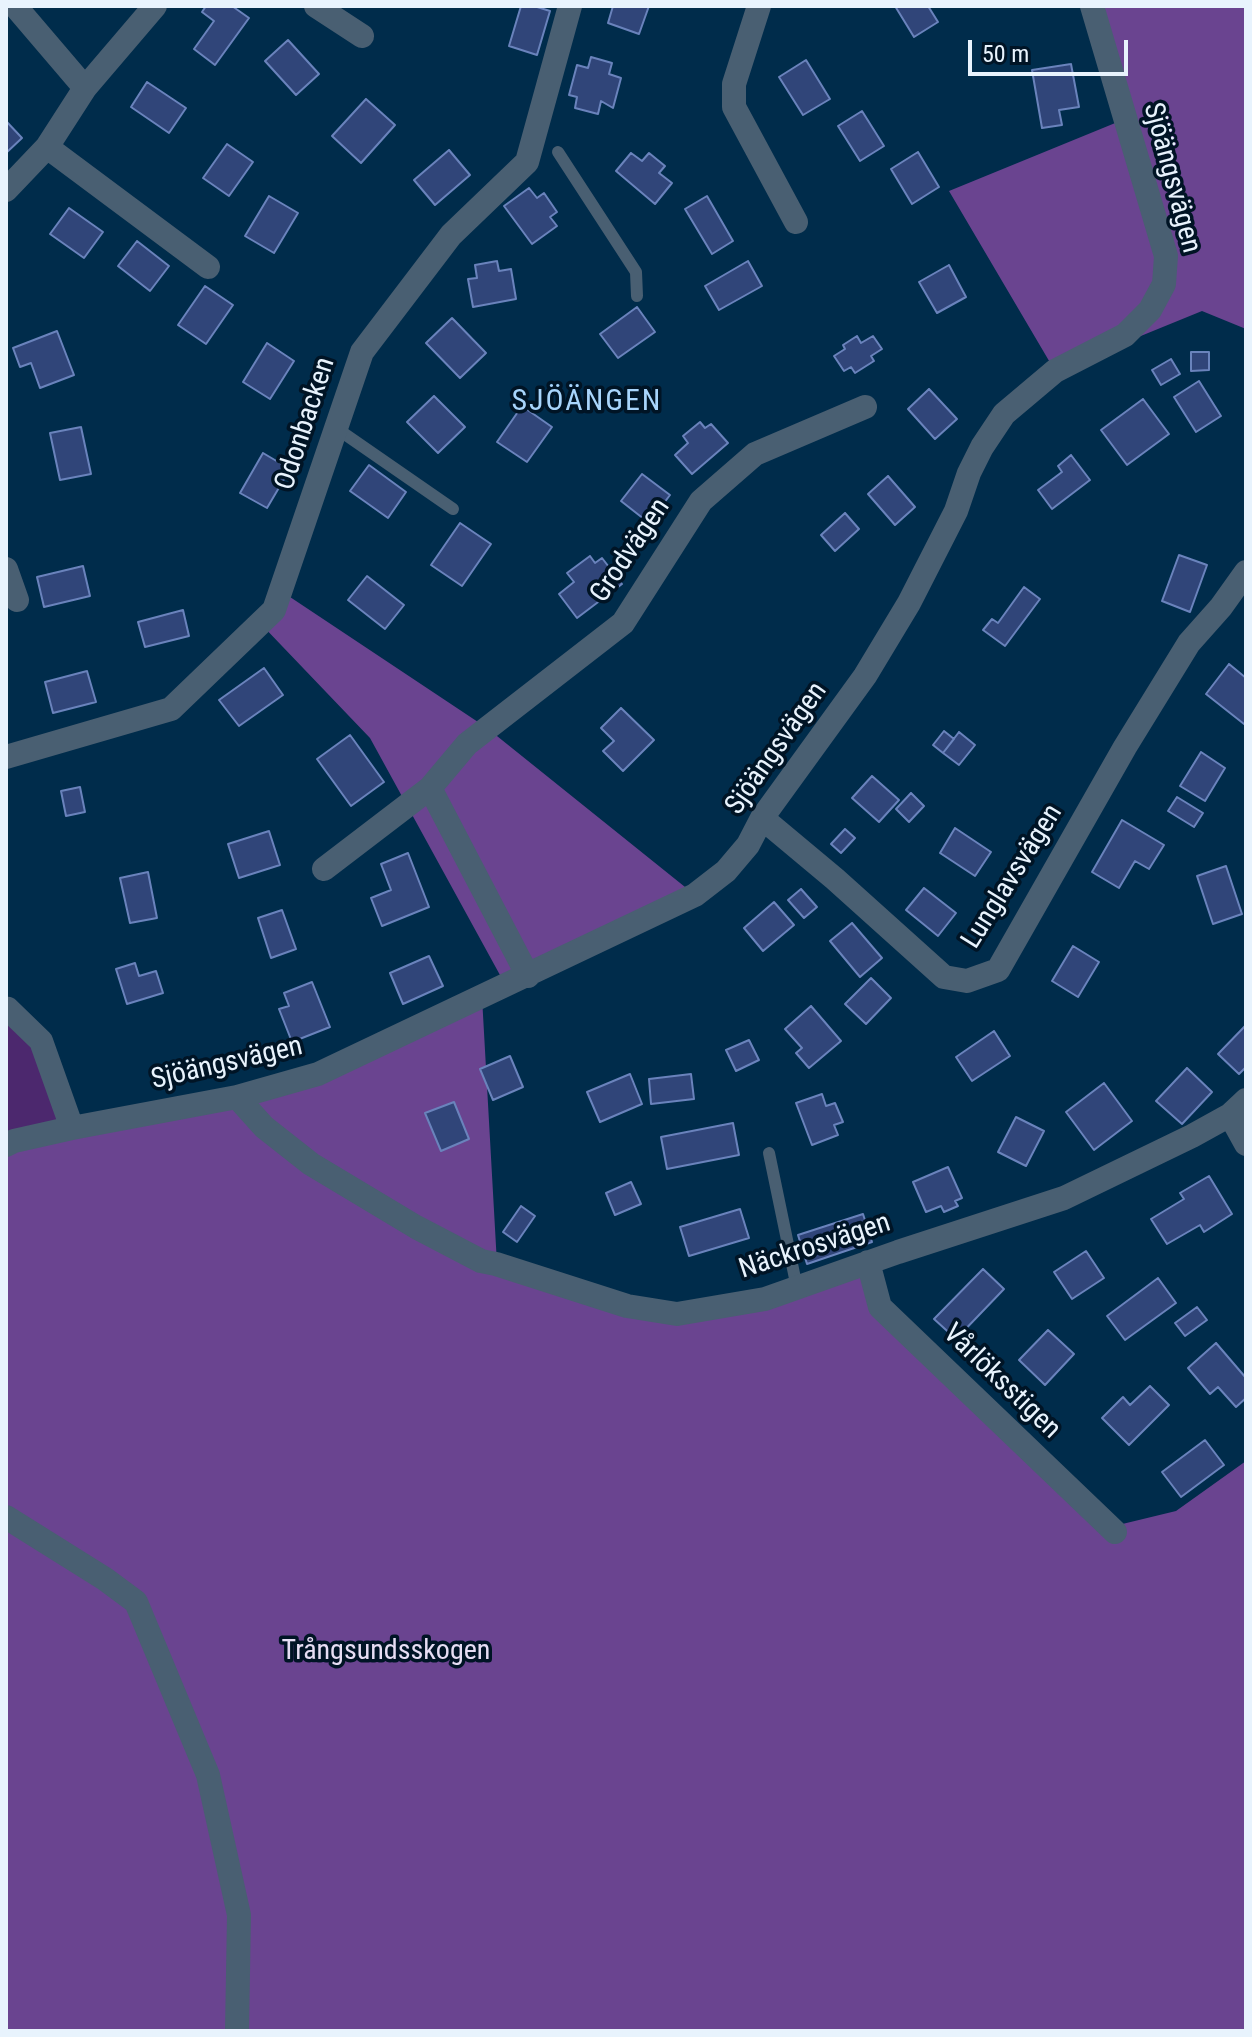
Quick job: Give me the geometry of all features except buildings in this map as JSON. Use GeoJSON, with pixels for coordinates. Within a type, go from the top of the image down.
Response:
{"type":"FeatureCollection","features":[{"type":"Feature","properties":{"kind":"street"},"geometry":{"type":"LineString","coordinates":[[15,6],[85,88]]}},
{"type":"Feature","properties":{"kind":"street"},"geometry":{"type":"LineString","coordinates":[[6,190],[47,147],[85,88],[155,6]]}},
{"type":"Feature","properties":{"kind":"street"},"geometry":{"type":"LineString","coordinates":[[316,6],[362,36]]}},
{"type":"Feature","properties":{"kind":"street","name":"Odonbacken"},"geometry":{"type":"LineString","coordinates":[[6,757],[171,709],[274,610],[362,352],[451,235],[527,162],[570,6]]}},
{"type":"Feature","properties":{"kind":"street"},"geometry":{"type":"LineString","coordinates":[[759,6],[734,84],[734,107],[796,222]]}},
{"type":"Feature","properties":{"kind":"street","name":"Sjöängsvägen"},"geometry":{"type":"LineString","coordinates":[[6,1145],[72,1128],[237,1097],[318,1074],[695,895],[726,871],[748,845],[762,818],[865,676],[895,627],[956,511],[982,447],[1004,414],[1055,371],[1125,335],[1150,310],[1164,284],[1166,256],[1092,6]]}},
{"type":"Feature","properties":{"kind":"street"},"geometry":{"type":"LineString","coordinates":[[47,147],[208,267]]}},
{"type":"Feature","properties":{"kind":"street","name":"Grodvägen"},"geometry":{"type":"LineString","coordinates":[[324,869],[430,788],[467,744],[623,623],[701,501],[755,454],[865,407]]}},
{"type":"Feature","properties":{"kind":"street"},"geometry":{"type":"LineString","coordinates":[[6,569],[17,600]]}},
{"type":"Feature","properties":{"kind":"street","name":"Lunglavsvägen"},"geometry":{"type":"LineString","coordinates":[[762,818],[944,977],[967,981],[998,970],[1125,747],[1189,643],[1221,607],[1246,572]]}},
{"type":"Feature","properties":{"kind":"street"},"geometry":{"type":"LineString","coordinates":[[430,788],[528,976]]}},
{"type":"Feature","properties":{"kind":"street"},"geometry":{"type":"LineString","coordinates":[[6,1010],[41,1041],[72,1128]]}},
{"type":"Feature","properties":{"kind":"street","name":"Näckrosvägen"},"geometry":{"type":"LineString","coordinates":[[237,1097],[264,1127],[311,1164],[416,1227],[481,1261],[627,1306],[677,1314],[765,1299],[1064,1198],[1192,1136],[1238,1107]]}},
{"type":"Feature","properties":{"kind":"street"},"geometry":{"type":"LineString","coordinates":[[1238,1107],[1246,1144]]}},
{"type":"Feature","properties":{"kind":"street","name":"Vårlöksstigen"},"geometry":{"type":"LineString","coordinates":[[868,1262],[880,1307],[1115,1532]]}},
{"type":"Feature","properties":{"kind":"street"},"geometry":{"type":"LineString","coordinates":[[6,1517],[136,1602],[208,1775],[239,1915],[237,2031]]}},
{"type":"Feature","properties":{"kind":"lane"},"geometry":{"type":"LineString","coordinates":[[558,152],[636,272],[637,296]]}},
{"type":"Feature","properties":{"kind":"lane"},"geometry":{"type":"LineString","coordinates":[[336,428],[453,509]]}},
{"type":"Feature","properties":{"kind":"lane"},"geometry":{"type":"LineString","coordinates":[[769,1153],[797,1288]]}},
{"type":"Feature","properties":{"kind":"shaded area"},"geometry":{"type":"Polygon","coordinates":[[[6,1010],[41,1041],[72,1128],[6,1145],[6,1010]]]}},
{"type":"Feature","properties":{"kind":"green space"},"geometry":{"type":"Polygon","coordinates":[[[1092,6],[1246,6],[1246,329],[1202,311],[1055,371],[949,191],[1125,119],[1092,6]]]}},
{"type":"Feature","properties":{"kind":"green space"},"geometry":{"type":"Polygon","coordinates":[[[281,591],[487,728],[695,895],[506,986],[370,738],[260,623],[281,591]]]}},
{"type":"Feature","properties":{"kind":"green space","name":"Trångsundsskogen"},"geometry":{"type":"Polygon","coordinates":[[[482,997],[497,1264],[677,1314],[868,1262],[880,1308],[1110,1527],[1176,1511],[1246,1461],[1246,2031],[6,2031],[6,1145],[237,1097],[482,997]]]}},
{"type":"Feature","properties":{"kind":"district","name":"SJÖÄNGEN"},"geometry":{"type":"Point","coordinates":[587,402]}}]}
